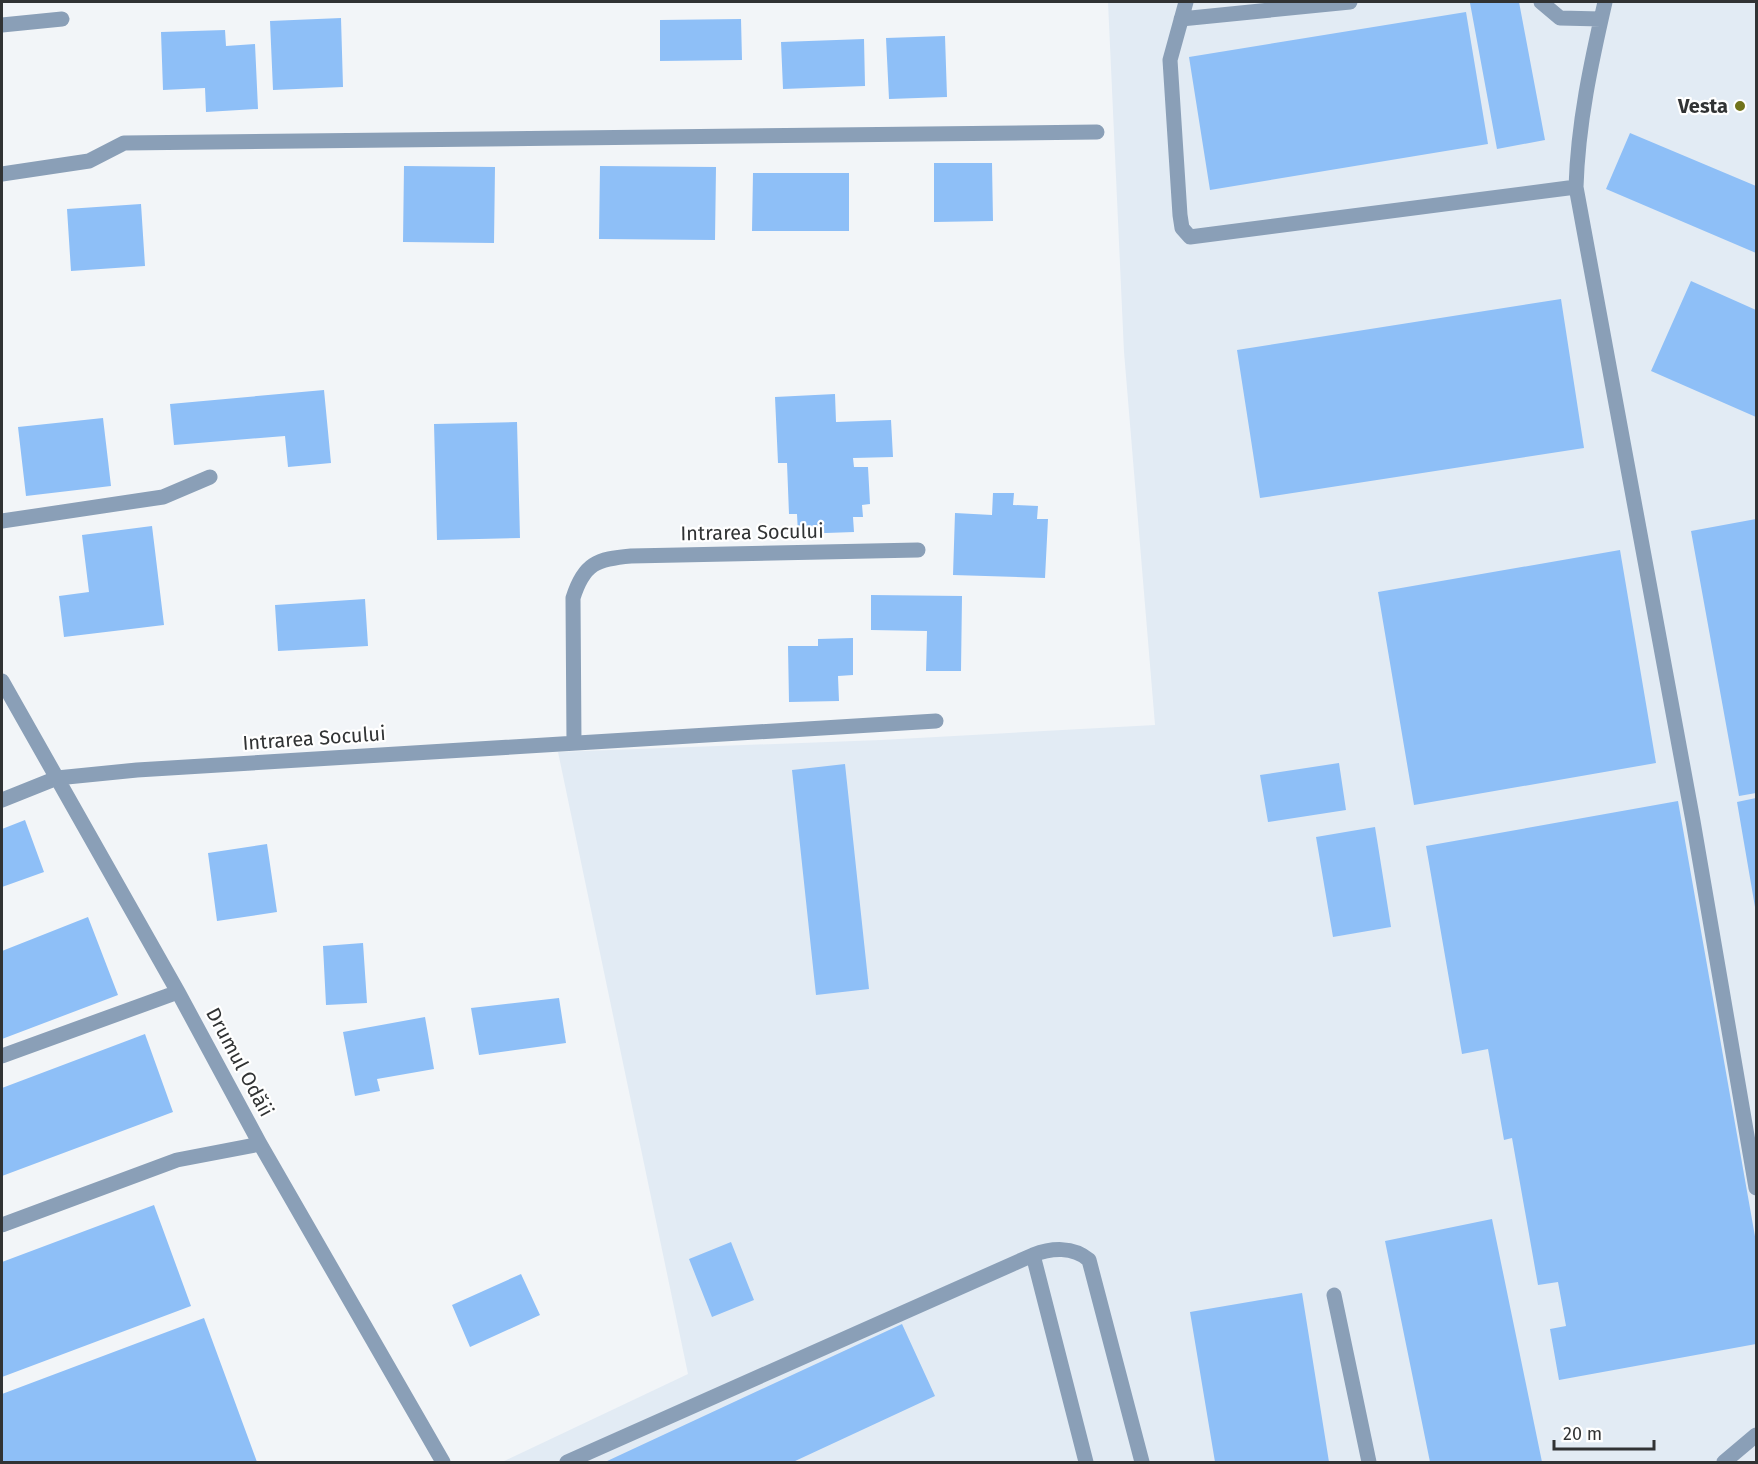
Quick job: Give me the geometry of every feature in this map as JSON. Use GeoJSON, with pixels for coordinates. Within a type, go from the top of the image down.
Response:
{"type":"FeatureCollection","features":[{"type":"Feature","properties":{"kind":"street"},"geometry":{"type":"LineString","coordinates":[[1186,2],[1170,60],[1180,215],[1182,228],[1190,237],[1576,187]]}},
{"type":"Feature","properties":{"kind":"street"},"geometry":{"type":"LineString","coordinates":[[1181,19],[1350,2]]}},
{"type":"Feature","properties":{"kind":"street"},"geometry":{"type":"LineString","coordinates":[[1541,2],[1560,18],[1601,19]]}},
{"type":"Feature","properties":{"kind":"street"},"geometry":{"type":"LineString","coordinates":[[1605,2],[1581,118],[1576,187],[1693,821],[1756,1188]]}},
{"type":"Feature","properties":{"kind":"street"},"geometry":{"type":"LineString","coordinates":[[2,25],[62,18]]}},
{"type":"Feature","properties":{"kind":"street"},"geometry":{"type":"LineString","coordinates":[[2,174],[89,161],[124,143],[1097,132]]}},
{"type":"Feature","properties":{"kind":"street"},"geometry":{"type":"LineString","coordinates":[[2,521],[163,497],[210,477]]}},
{"type":"Feature","properties":{"kind":"street","name":"Intrarea Socului"},"geometry":{"type":"LineString","coordinates":[[573,742],[573,598],[579,580],[593,562],[631,556],[918,550]]}},
{"type":"Feature","properties":{"kind":"street","name":"Drumul Odăii"},"geometry":{"type":"LineString","coordinates":[[2,681],[178,992],[260,1144],[443,1462]]}},
{"type":"Feature","properties":{"kind":"street","name":"Intrarea Socului"},"geometry":{"type":"LineString","coordinates":[[2,800],[57,778],[137,770],[573,742],[936,722]]}},
{"type":"Feature","properties":{"kind":"street"},"geometry":{"type":"LineString","coordinates":[[2,1056],[178,992]]}},
{"type":"Feature","properties":{"kind":"street"},"geometry":{"type":"LineString","coordinates":[[2,1226],[177,1160],[260,1144]]}},
{"type":"Feature","properties":{"kind":"street"},"geometry":{"type":"LineString","coordinates":[[567,1462],[1033,1255],[1043,1251],[1068,1249],[1082,1254],[1089,1260],[1142,1462]]}},
{"type":"Feature","properties":{"kind":"street"},"geometry":{"type":"LineString","coordinates":[[1033,1255],[1086,1462]]}},
{"type":"Feature","properties":{"kind":"street"},"geometry":{"type":"LineString","coordinates":[[1334,1295],[1369,1462]]}},
{"type":"Feature","properties":{"kind":"street"},"geometry":{"type":"LineString","coordinates":[[1724,1462],[1756,1435]]}},
{"type":"Feature","properties":{"kind":"shaded area"},"geometry":{"type":"Polygon","coordinates":[[[1108,2],[1756,2],[1756,1462],[502,1462],[688,1374],[558,752],[881,740],[1155,725],[1124,352],[1108,2]]]}},
{"type":"Feature","properties":{"kind":"building"},"geometry":{"type":"Polygon","coordinates":[[[1519,2],[1545,140],[1497,149],[1470,3],[1519,2]]]}},
{"type":"Feature","properties":{"kind":"building"},"geometry":{"type":"Polygon","coordinates":[[[1466,12],[1488,144],[1210,190],[1189,57],[1466,12]]]}},
{"type":"Feature","properties":{"kind":"building"},"geometry":{"type":"Polygon","coordinates":[[[341,18],[343,87],[273,90],[270,21],[341,18]]]}},
{"type":"Feature","properties":{"kind":"building"},"geometry":{"type":"Polygon","coordinates":[[[741,19],[742,60],[660,61],[660,20],[741,19]]]}},
{"type":"Feature","properties":{"kind":"building"},"geometry":{"type":"Polygon","coordinates":[[[225,30],[226,46],[255,44],[258,109],[206,112],[205,88],[163,90],[161,32],[225,30]]]}},
{"type":"Feature","properties":{"kind":"building"},"geometry":{"type":"Polygon","coordinates":[[[945,36],[947,97],[889,99],[886,38],[945,36]]]}},
{"type":"Feature","properties":{"kind":"building"},"geometry":{"type":"Polygon","coordinates":[[[864,39],[865,86],[783,89],[781,42],[864,39]]]}},
{"type":"Feature","properties":{"kind":"building"},"geometry":{"type":"Polygon","coordinates":[[[1630,133],[1756,186],[1756,253],[1606,189],[1630,133]]]}},
{"type":"Feature","properties":{"kind":"building"},"geometry":{"type":"Polygon","coordinates":[[[934,163],[992,163],[993,221],[934,222],[934,163]]]}},
{"type":"Feature","properties":{"kind":"building"},"geometry":{"type":"Polygon","coordinates":[[[404,166],[495,167],[494,243],[403,242],[404,166]]]}},
{"type":"Feature","properties":{"kind":"building"},"geometry":{"type":"Polygon","coordinates":[[[600,166],[716,167],[715,240],[599,239],[600,166]]]}},
{"type":"Feature","properties":{"kind":"building"},"geometry":{"type":"Polygon","coordinates":[[[753,173],[849,173],[849,231],[752,231],[753,173]]]}},
{"type":"Feature","properties":{"kind":"building"},"geometry":{"type":"Polygon","coordinates":[[[141,204],[145,266],[71,271],[67,209],[141,204]]]}},
{"type":"Feature","properties":{"kind":"building"},"geometry":{"type":"Polygon","coordinates":[[[1691,281],[1756,310],[1756,417],[1651,371],[1691,281]]]}},
{"type":"Feature","properties":{"kind":"building"},"geometry":{"type":"Polygon","coordinates":[[[1561,299],[1584,448],[1260,498],[1237,350],[1561,299]]]}},
{"type":"Feature","properties":{"kind":"building"},"geometry":{"type":"Polygon","coordinates":[[[324,390],[331,463],[288,467],[285,436],[174,445],[170,404],[324,390]]]}},
{"type":"Feature","properties":{"kind":"building"},"geometry":{"type":"Polygon","coordinates":[[[835,394],[836,422],[891,420],[893,457],[853,458],[854,467],[868,467],[870,504],[862,505],[863,517],[853,517],[854,532],[798,534],[797,514],[789,514],[787,463],[778,463],[775,397],[835,394]]]}},
{"type":"Feature","properties":{"kind":"building"},"geometry":{"type":"Polygon","coordinates":[[[103,418],[111,486],[26,496],[18,427],[103,418]]]}},
{"type":"Feature","properties":{"kind":"building"},"geometry":{"type":"Polygon","coordinates":[[[517,422],[520,538],[437,540],[434,424],[517,422]]]}},
{"type":"Feature","properties":{"kind":"building"},"geometry":{"type":"Polygon","coordinates":[[[993,493],[1014,493],[1013,505],[1038,506],[1037,519],[1048,519],[1045,578],[953,575],[955,513],[992,515],[993,493]]]}},
{"type":"Feature","properties":{"kind":"building"},"geometry":{"type":"Polygon","coordinates":[[[1756,519],[1756,793],[1739,796],[1691,531],[1756,519]]]}},
{"type":"Feature","properties":{"kind":"building"},"geometry":{"type":"Polygon","coordinates":[[[152,526],[164,625],[64,637],[59,596],[89,592],[82,535],[152,526]]]}},
{"type":"Feature","properties":{"kind":"building"},"geometry":{"type":"Polygon","coordinates":[[[1620,550],[1656,763],[1414,805],[1378,592],[1620,550]]]}},
{"type":"Feature","properties":{"kind":"building"},"geometry":{"type":"Polygon","coordinates":[[[871,595],[962,596],[961,671],[926,671],[927,631],[871,630],[871,595]]]}},
{"type":"Feature","properties":{"kind":"building"},"geometry":{"type":"Polygon","coordinates":[[[365,599],[368,646],[278,651],[275,605],[365,599]]]}},
{"type":"Feature","properties":{"kind":"building"},"geometry":{"type":"Polygon","coordinates":[[[853,638],[853,675],[838,676],[839,701],[789,702],[788,646],[818,646],[818,639],[853,638]]]}},
{"type":"Feature","properties":{"kind":"building"},"geometry":{"type":"Polygon","coordinates":[[[1339,763],[1346,810],[1268,822],[1260,775],[1339,763]]]}},
{"type":"Feature","properties":{"kind":"building"},"geometry":{"type":"Polygon","coordinates":[[[845,764],[869,989],[816,995],[792,770],[845,764]]]}},
{"type":"Feature","properties":{"kind":"building"},"geometry":{"type":"Polygon","coordinates":[[[1756,798],[1756,907],[1755,907],[1737,802],[1756,798]]]}},
{"type":"Feature","properties":{"kind":"building"},"geometry":{"type":"Polygon","coordinates":[[[1678,801],[1756,1242],[1756,1344],[1559,1380],[1550,1329],[1566,1326],[1558,1282],[1538,1285],[1512,1138],[1504,1140],[1488,1049],[1462,1054],[1426,846],[1678,801]]]}},
{"type":"Feature","properties":{"kind":"building"},"geometry":{"type":"Polygon","coordinates":[[[25,820],[44,872],[2,887],[2,829],[25,820]]]}},
{"type":"Feature","properties":{"kind":"building"},"geometry":{"type":"Polygon","coordinates":[[[1375,827],[1391,927],[1333,937],[1316,837],[1375,827]]]}},
{"type":"Feature","properties":{"kind":"building"},"geometry":{"type":"Polygon","coordinates":[[[267,844],[277,912],[217,921],[208,853],[267,844]]]}},
{"type":"Feature","properties":{"kind":"building"},"geometry":{"type":"Polygon","coordinates":[[[88,917],[118,995],[2,1039],[2,951],[88,917]]]}},
{"type":"Feature","properties":{"kind":"building"},"geometry":{"type":"Polygon","coordinates":[[[363,943],[367,1003],[326,1005],[323,946],[363,943]]]}},
{"type":"Feature","properties":{"kind":"building"},"geometry":{"type":"Polygon","coordinates":[[[559,998],[566,1043],[479,1055],[471,1008],[559,998]]]}},
{"type":"Feature","properties":{"kind":"building"},"geometry":{"type":"Polygon","coordinates":[[[425,1017],[434,1069],[377,1079],[380,1091],[355,1096],[343,1032],[425,1017]]]}},
{"type":"Feature","properties":{"kind":"building"},"geometry":{"type":"Polygon","coordinates":[[[145,1034],[173,1112],[2,1176],[2,1088],[145,1034]]]}},
{"type":"Feature","properties":{"kind":"building"},"geometry":{"type":"Polygon","coordinates":[[[154,1205],[191,1306],[2,1377],[2,1262],[154,1205]]]}},
{"type":"Feature","properties":{"kind":"building"},"geometry":{"type":"Polygon","coordinates":[[[1492,1219],[1542,1462],[1430,1462],[1385,1241],[1492,1219]]]}},
{"type":"Feature","properties":{"kind":"building"},"geometry":{"type":"Polygon","coordinates":[[[731,1242],[754,1300],[712,1317],[689,1259],[731,1242]]]}},
{"type":"Feature","properties":{"kind":"building"},"geometry":{"type":"Polygon","coordinates":[[[521,1274],[540,1315],[470,1347],[452,1305],[521,1274]]]}},
{"type":"Feature","properties":{"kind":"building"},"geometry":{"type":"Polygon","coordinates":[[[1302,1293],[1329,1462],[1215,1462],[1190,1312],[1302,1293]]]}},
{"type":"Feature","properties":{"kind":"building"},"geometry":{"type":"Polygon","coordinates":[[[204,1318],[257,1462],[2,1462],[2,1394],[204,1318]]]}},
{"type":"Feature","properties":{"kind":"building"},"geometry":{"type":"Polygon","coordinates":[[[902,1324],[935,1396],[793,1462],[605,1462],[902,1324]]]}},
{"type":"Feature","properties":{"kind":"place","name":"Vesta"},"geometry":{"type":"Point","coordinates":[1740,106]}}]}
